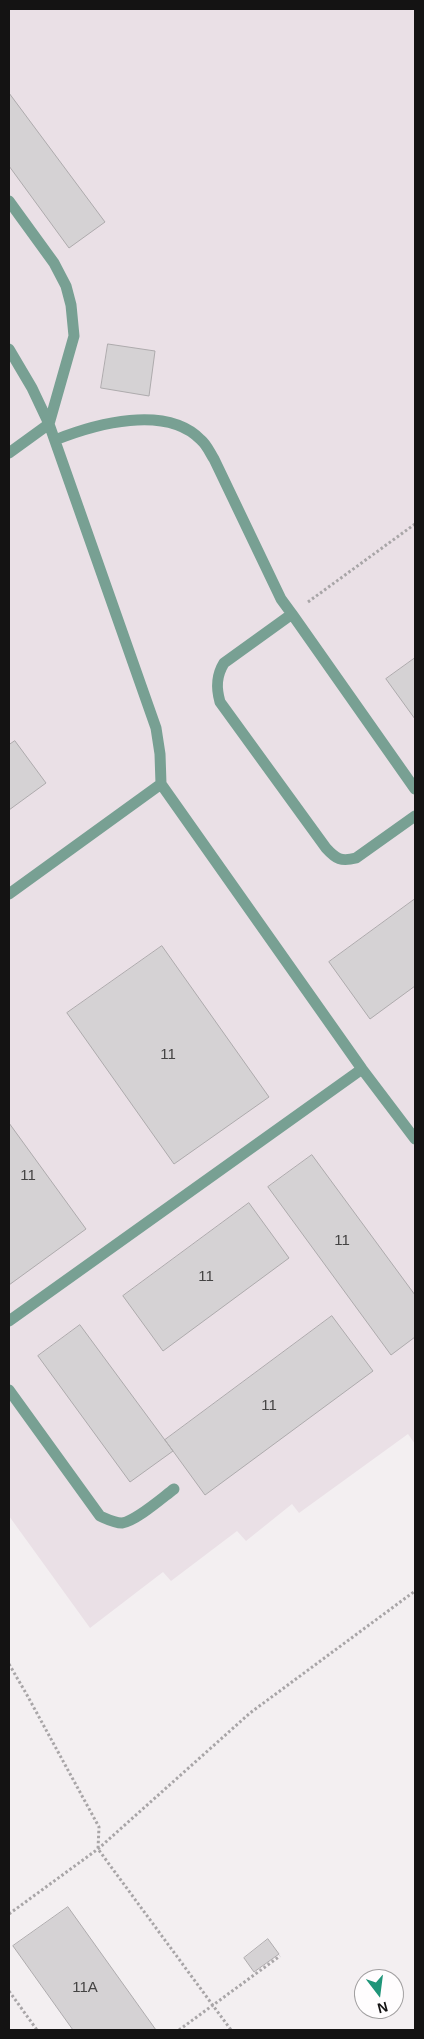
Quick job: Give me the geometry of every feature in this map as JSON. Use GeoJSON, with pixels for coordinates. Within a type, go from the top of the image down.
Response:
{"type":"FeatureCollection","features":[{"type":"Feature","properties":{"kind":"lane"},"geometry":{"type":"LineString","coordinates":[[9,201],[54,263],[66,286],[71,305],[74,336],[49,424],[9,453]]}},
{"type":"Feature","properties":{"kind":"lane"},"geometry":{"type":"LineString","coordinates":[[9,349],[32,388],[49,424],[156,728],[160,754],[161,784],[362,1069],[415,1139]]}},
{"type":"Feature","properties":{"kind":"lane"},"geometry":{"type":"LineString","coordinates":[[55,440],[86,429],[138,420],[164,421],[185,428],[202,440],[214,459],[281,599],[415,789]]}},
{"type":"Feature","properties":{"kind":"lane"},"geometry":{"type":"LineString","coordinates":[[292,614],[224,663],[219,671],[218,679],[217,690],[220,702],[326,848],[336,859],[346,861],[356,858],[415,816]]}},
{"type":"Feature","properties":{"kind":"lane"},"geometry":{"type":"LineString","coordinates":[[9,894],[161,784]]}},
{"type":"Feature","properties":{"kind":"lane"},"geometry":{"type":"LineString","coordinates":[[9,1321],[362,1069]]}},
{"type":"Feature","properties":{"kind":"lane"},"geometry":{"type":"LineString","coordinates":[[9,1390],[100,1516],[111,1522],[122,1523],[133,1518],[174,1489]]}},
{"type":"Feature","properties":{"kind":"path"},"geometry":{"type":"LineString","coordinates":[[292,614],[415,524]]}},
{"type":"Feature","properties":{"kind":"path"},"geometry":{"type":"LineString","coordinates":[[9,1914],[98,1849],[250,1713],[415,1591]]}},
{"type":"Feature","properties":{"kind":"path"},"geometry":{"type":"LineString","coordinates":[[9,1664],[99,1827],[98,1849],[231,2030]]}},
{"type":"Feature","properties":{"kind":"path"},"geometry":{"type":"LineString","coordinates":[[179,2030],[280,1956]]}},
{"type":"Feature","properties":{"kind":"path"},"geometry":{"type":"LineString","coordinates":[[9,1991],[37,2030]]}},
{"type":"Feature","properties":{"kind":"shaded area"},"geometry":{"type":"Polygon","coordinates":[[[9,9],[415,9],[415,1444],[408,1434],[299,1513],[292,1504],[246,1541],[237,1531],[171,1581],[163,1572],[90,1628],[9,1516],[9,9]]]}},
{"type":"Feature","properties":{"kind":"building"},"geometry":{"type":"Polygon","coordinates":[[[9,93],[105,222],[69,248],[9,166],[9,93]]]}},
{"type":"Feature","properties":{"kind":"building"},"geometry":{"type":"Polygon","coordinates":[[[108,344],[155,351],[149,396],[101,388],[108,344]]]}},
{"type":"Feature","properties":{"kind":"building"},"geometry":{"type":"Polygon","coordinates":[[[415,658],[415,719],[386,679],[415,658]]]}},
{"type":"Feature","properties":{"kind":"building"},"geometry":{"type":"Polygon","coordinates":[[[15,741],[46,783],[9,810],[9,745],[15,741]]]}},
{"type":"Feature","properties":{"kind":"building"},"geometry":{"type":"Polygon","coordinates":[[[415,899],[415,986],[370,1019],[329,962],[415,899]]]}},
{"type":"Feature","properties":{"kind":"building"},"geometry":{"type":"Polygon","coordinates":[[[162,946],[269,1097],[174,1164],[67,1013],[162,946]]]}},
{"type":"Feature","properties":{"kind":"building"},"geometry":{"type":"Polygon","coordinates":[[[9,1123],[86,1229],[9,1285],[9,1123]]]}},
{"type":"Feature","properties":{"kind":"building"},"geometry":{"type":"Polygon","coordinates":[[[312,1155],[415,1295],[415,1337],[391,1355],[268,1187],[312,1155]]]}},
{"type":"Feature","properties":{"kind":"building"},"geometry":{"type":"Polygon","coordinates":[[[249,1203],[289,1258],[163,1351],[123,1296],[249,1203]]]}},
{"type":"Feature","properties":{"kind":"building"},"geometry":{"type":"Polygon","coordinates":[[[332,1316],[373,1371],[205,1495],[165,1440],[332,1316]]]}},
{"type":"Feature","properties":{"kind":"building"},"geometry":{"type":"Polygon","coordinates":[[[80,1325],[173,1451],[130,1482],[38,1356],[80,1325]]]}},
{"type":"Feature","properties":{"kind":"building"},"geometry":{"type":"Polygon","coordinates":[[[68,1907],[156,2030],[73,2030],[13,1946],[68,1907]]]}},
{"type":"Feature","properties":{"kind":"building"},"geometry":{"type":"Polygon","coordinates":[[[268,1939],[279,1954],[254,1972],[244,1958],[268,1939]]]}}]}
